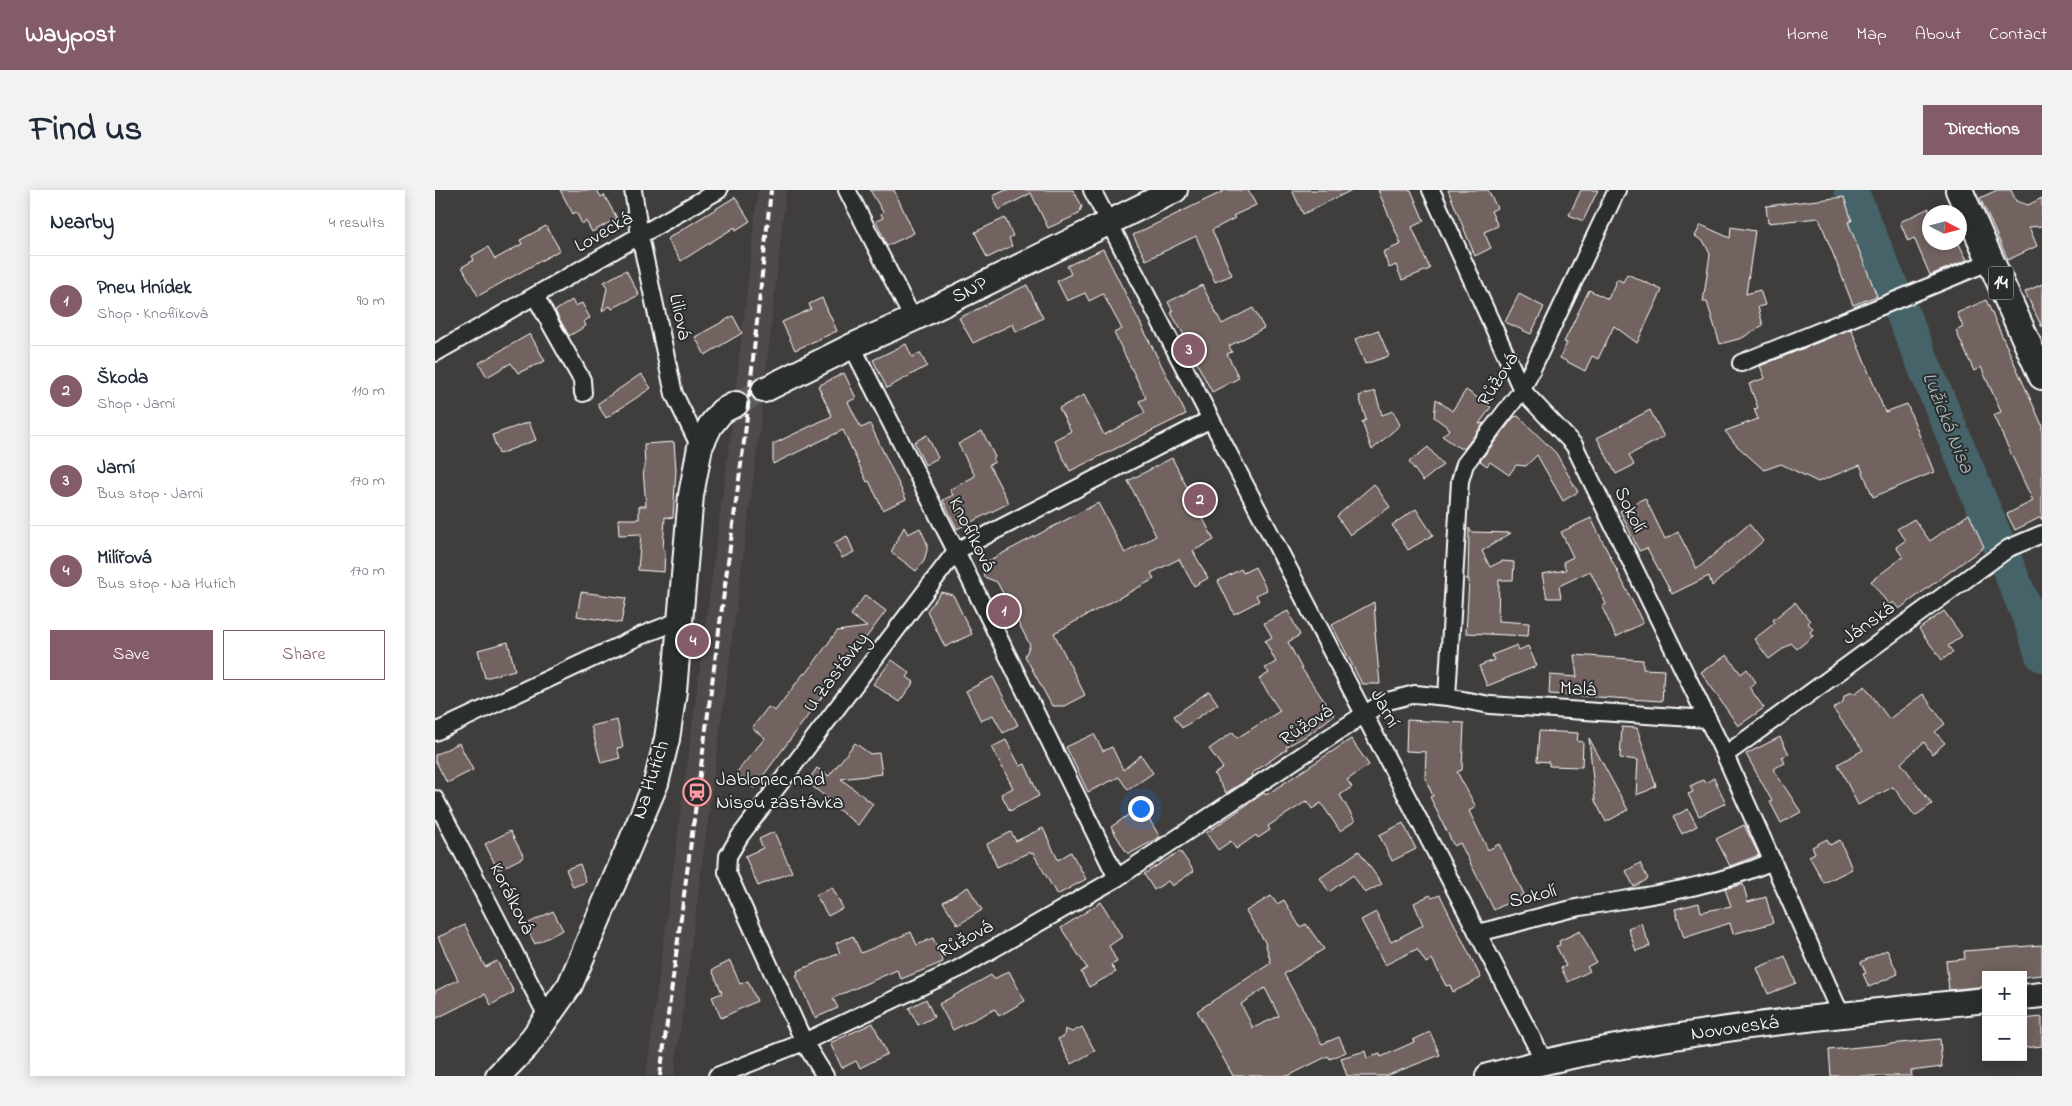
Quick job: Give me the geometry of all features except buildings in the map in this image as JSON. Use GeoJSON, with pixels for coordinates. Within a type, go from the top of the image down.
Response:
{"type":"FeatureCollection","features":[{"type":"Feature","properties":{"kind":"main road","name":"14"},"geometry":{"type":"LineString","coordinates":[[1959,190],[2042,376]]}},
{"type":"Feature","properties":{"kind":"street","name":"Liliová"},"geometry":{"type":"LineString","coordinates":[[633,190],[674,394],[700,447]]}},
{"type":"Feature","properties":{"kind":"street","name":"Lovecká"},"geometry":{"type":"LineString","coordinates":[[435,353],[719,190]]}},
{"type":"Feature","properties":{"kind":"street"},"geometry":{"type":"LineString","coordinates":[[847,190],[913,319]]}},
{"type":"Feature","properties":{"kind":"street","name":"Jarní"},"geometry":{"type":"LineString","coordinates":[[1092,190],[1209,420],[1441,860],[1544,1061]]}},
{"type":"Feature","properties":{"kind":"street","name":"SNP"},"geometry":{"type":"LineString","coordinates":[[764,390],[1175,190]]}},
{"type":"Feature","properties":{"kind":"street","name":"Sokolí"},"geometry":{"type":"LineString","coordinates":[[1431,190],[1522,390],[1574,445],[1725,755],[1841,1015]]}},
{"type":"Feature","properties":{"kind":"street","name":"Růžová"},"geometry":{"type":"LineString","coordinates":[[717,1076],[804,1042],[958,970],[1117,878],[1384,702],[1415,694],[1447,697],[1460,481],[1465,464],[1522,390],[1617,190]]}},
{"type":"Feature","properties":{"kind":"street"},"geometry":{"type":"LineString","coordinates":[[1741,363],[1906,297],[1991,260]]}},
{"type":"Feature","properties":{"kind":"street"},"geometry":{"type":"LineString","coordinates":[[535,296],[582,380],[583,393]]}},
{"type":"Feature","properties":{"kind":"street","name":"Knoflíková"},"geometry":{"type":"LineString","coordinates":[[851,346],[956,551],[1117,878]]}},
{"type":"Feature","properties":{"kind":"street"},"geometry":{"type":"LineString","coordinates":[[700,447],[710,426],[722,411],[736,404]]}},
{"type":"Feature","properties":{"kind":"street","name":"U Zastávky"},"geometry":{"type":"LineString","coordinates":[[825,1076],[804,1042],[727,872],[728,856],[740,836],[956,551],[1209,420]]}},
{"type":"Feature","properties":{"kind":"street","name":"Na Hutích"},"geometry":{"type":"LineString","coordinates":[[498,1076],[527,1046],[570,985],[656,782],[667,739],[681,620],[691,495],[700,447]]}},
{"type":"Feature","properties":{"kind":"street","name":"Jánská"},"geometry":{"type":"LineString","coordinates":[[1725,755],[2009,548],[2042,534]]}},
{"type":"Feature","properties":{"kind":"street"},"geometry":{"type":"LineString","coordinates":[[435,732],[640,636],[681,620]]}},
{"type":"Feature","properties":{"kind":"street","name":"Malá"},"geometry":{"type":"LineString","coordinates":[[1447,697],[1490,705],[1708,719]]}},
{"type":"Feature","properties":{"kind":"street","name":"Korálková"},"geometry":{"type":"LineString","coordinates":[[435,799],[548,1018]]}},
{"type":"Feature","properties":{"kind":"street","name":"Sokolí"},"geometry":{"type":"LineString","coordinates":[[1477,933],[1579,908],[1684,890],[1745,873],[1773,861]]}},
{"type":"Feature","properties":{"kind":"street"},"geometry":{"type":"LineString","coordinates":[[2027,997],[2042,995]]}},
{"type":"Feature","properties":{"kind":"street","name":"Novoveská"},"geometry":{"type":"LineString","coordinates":[[1488,1076],[1544,1061],[1656,1039],[1841,1015],[1982,1000]]}},
{"type":"Feature","properties":{"kind":"shaded area"},"geometry":{"type":"Polygon","coordinates":[[[758,190],[786,190],[759,436],[674,1076],[646,1076],[731,432],[758,190]]]}},
{"type":"Feature","properties":{"kind":"waterway","name":"Lužická Nisa"},"geometry":{"type":"LineString","coordinates":[[1851,190],[2033,627],[2042,655]]}},
{"type":"Feature","properties":{"kind":"tunnel"},"geometry":{"type":"LineString","coordinates":[[736,404],[764,390]]}},
{"type":"Feature","properties":{"kind":"railway"},"geometry":{"type":"LineString","coordinates":[[660,1076],[745,434],[771,190]]}},
{"type":"Feature","properties":{"kind":"place","name":"Jarní"},"geometry":{"type":"Point","coordinates":[1189,350]}},
{"type":"Feature","properties":{"kind":"place","name":"Škoda"},"geometry":{"type":"Point","coordinates":[1200,500]}},
{"type":"Feature","properties":{"kind":"place","name":"Pneu Hnídek"},"geometry":{"type":"Point","coordinates":[1004,611]}},
{"type":"Feature","properties":{"kind":"place","name":"Milířová"},"geometry":{"type":"Point","coordinates":[693,641]}},
{"type":"Feature","properties":{"kind":"place","name":"Jablonec nad Nisou zastávka"},"geometry":{"type":"Point","coordinates":[697,792]}}]}
